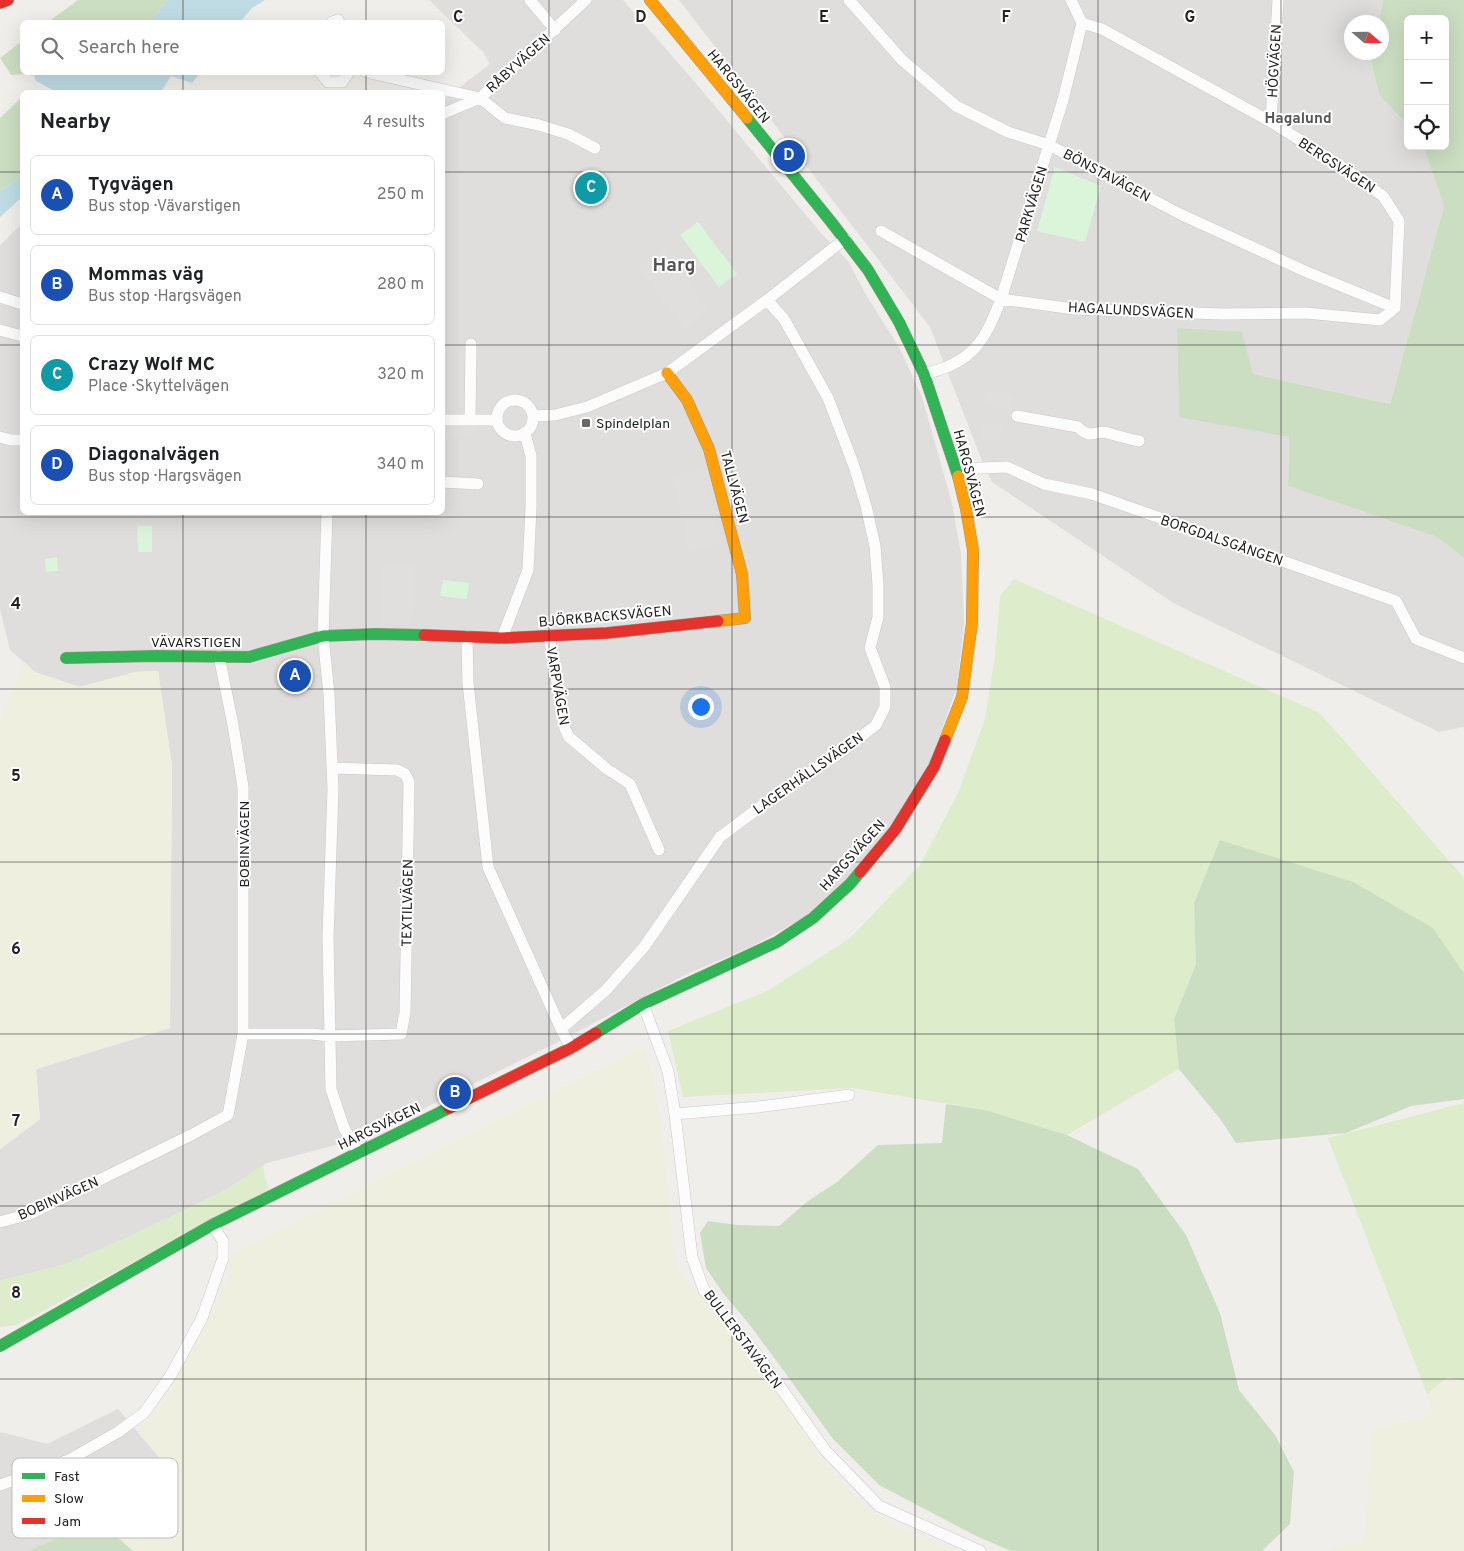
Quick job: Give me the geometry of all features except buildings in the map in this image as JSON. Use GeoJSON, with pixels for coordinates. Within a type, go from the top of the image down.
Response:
{"type":"FeatureCollection","features":[{"type":"Feature","properties":{"kind":"street"},"geometry":{"type":"LineString","coordinates":[[0,2],[8,0]]}},
{"type":"Feature","properties":{"kind":"street"},"geometry":{"type":"LineString","coordinates":[[530,0],[555,30]]}},
{"type":"Feature","properties":{"kind":"street","name":"RÅBYVÄGEN"},"geometry":{"type":"LineString","coordinates":[[445,113],[480,98],[586,0]]}},
{"type":"Feature","properties":{"kind":"street","name":"HARGSVÄGEN"},"geometry":{"type":"LineString","coordinates":[[0,1346],[212,1225],[571,1048],[643,1004],[777,942],[813,918],[850,884],[895,830],[934,767],[962,697],[972,623],[973,550],[956,468],[924,374],[894,315],[868,270],[845,239],[650,0]]}},
{"type":"Feature","properties":{"kind":"street","name":"BÖNSTAVÄGEN"},"geometry":{"type":"LineString","coordinates":[[849,0],[902,60],[956,106],[1008,132],[1049,144],[1180,214],[1307,272],[1395,308]]}},
{"type":"Feature","properties":{"kind":"street"},"geometry":{"type":"LineString","coordinates":[[1071,0],[1082,24]]}},
{"type":"Feature","properties":{"kind":"street","name":"HÖGVÄGEN"},"geometry":{"type":"LineString","coordinates":[[1271,122],[1278,0]]}},
{"type":"Feature","properties":{"kind":"street","name":"PARKVÄGEN"},"geometry":{"type":"LineString","coordinates":[[924,374],[942,370],[971,353],[989,330],[1001,299],[1064,100],[1082,24]]}},
{"type":"Feature","properties":{"kind":"street","name":"BERGSVÄGEN"},"geometry":{"type":"LineString","coordinates":[[1082,24],[1102,30],[1271,122],[1341,166],[1383,196],[1399,221],[1395,308]]}},
{"type":"Feature","properties":{"kind":"street"},"geometry":{"type":"LineString","coordinates":[[322,75],[328,82],[342,82],[348,75]]}},
{"type":"Feature","properties":{"kind":"street"},"geometry":{"type":"LineString","coordinates":[[379,75],[445,90]]}},
{"type":"Feature","properties":{"kind":"street"},"geometry":{"type":"LineString","coordinates":[[445,90],[480,98],[505,118],[540,125],[568,134],[595,148]]}},
{"type":"Feature","properties":{"kind":"street","name":"HAGALUNDSVÄGEN"},"geometry":{"type":"LineString","coordinates":[[881,231],[1001,299],[1074,309],[1222,314],[1306,313],[1380,320],[1395,308]]}},
{"type":"Feature","properties":{"kind":"street"},"geometry":{"type":"LineString","coordinates":[[533,416],[555,415],[587,407],[668,374],[845,239]]}},
{"type":"Feature","properties":{"kind":"street"},"geometry":{"type":"LineString","coordinates":[[0,297],[20,303]]}},
{"type":"Feature","properties":{"kind":"street","name":"LAGERHÄLLSVÄGEN"},"geometry":{"type":"LineString","coordinates":[[560,1029],[606,990],[644,947],[720,837],[784,790],[837,755],[876,725],[885,707],[885,687],[870,648],[878,617],[878,585],[875,546],[866,506],[854,466],[828,398],[784,319],[767,300]]}},
{"type":"Feature","properties":{"kind":"street"},"geometry":{"type":"LineString","coordinates":[[0,330],[20,335]]}},
{"type":"Feature","properties":{"kind":"street"},"geometry":{"type":"LineString","coordinates":[[470,420],[471,344]]}},
{"type":"Feature","properties":{"kind":"street","name":"TALLVÄGEN"},"geometry":{"type":"LineString","coordinates":[[668,374],[687,400],[709,449],[742,574],[745,618]]}},
{"type":"Feature","properties":{"kind":"street"},"geometry":{"type":"LineString","coordinates":[[510,401],[522,402],[531,410],[533,416],[531,426],[525,434],[514,437],[500,430],[497,420],[500,408],[510,401]]}},
{"type":"Feature","properties":{"kind":"street"},"geometry":{"type":"LineString","coordinates":[[1017,416],[1078,427],[1083,432],[1109,433],[1114,436],[1139,441]]}},
{"type":"Feature","properties":{"kind":"street"},"geometry":{"type":"LineString","coordinates":[[445,420],[497,420]]}},
{"type":"Feature","properties":{"kind":"street"},"geometry":{"type":"LineString","coordinates":[[502,638],[528,570],[531,456],[525,434]]}},
{"type":"Feature","properties":{"kind":"street"},"geometry":{"type":"LineString","coordinates":[[0,437],[20,440]]}},
{"type":"Feature","properties":{"kind":"street","name":"BORGDALSGÅNGEN"},"geometry":{"type":"LineString","coordinates":[[956,468],[1007,467],[1044,484],[1092,494],[1396,601],[1416,639],[1464,658]]}},
{"type":"Feature","properties":{"kind":"street"},"geometry":{"type":"LineString","coordinates":[[445,482],[478,484]]}},
{"type":"Feature","properties":{"kind":"street"},"geometry":{"type":"LineString","coordinates":[[327,515],[323,636],[329,694],[333,789],[328,937],[331,1089],[344,1128],[358,1153]]}},
{"type":"Feature","properties":{"kind":"street","name":"BJÖRKBACKSVÄGEN"},"geometry":{"type":"LineString","coordinates":[[467,636],[502,638],[607,633],[745,618]]}},
{"type":"Feature","properties":{"kind":"street"},"geometry":{"type":"LineString","coordinates":[[323,636],[375,634],[467,636],[468,684],[488,867],[560,1029],[571,1048]]}},
{"type":"Feature","properties":{"kind":"street","name":"VÄVARSTIGEN"},"geometry":{"type":"LineString","coordinates":[[66,658],[249,657],[323,636]]}},
{"type":"Feature","properties":{"kind":"street","name":"VARPVÄGEN"},"geometry":{"type":"LineString","coordinates":[[549,636],[559,701],[569,738],[630,784],[660,850]]}},
{"type":"Feature","properties":{"kind":"street","name":"BOBINVÄGEN"},"geometry":{"type":"LineString","coordinates":[[0,1222],[30,1214],[228,1115],[243,1034],[244,787],[219,656]]}},
{"type":"Feature","properties":{"kind":"street","name":"TEXTILVÄGEN"},"geometry":{"type":"LineString","coordinates":[[330,1036],[401,1034],[405,1013],[409,782],[404,774],[397,770],[332,768]]}},
{"type":"Feature","properties":{"kind":"street","name":"BULLERSTAVÄGEN"},"geometry":{"type":"LineString","coordinates":[[643,1004],[668,1071],[692,1256],[704,1290],[758,1356],[825,1450],[879,1506],[980,1551]]}},
{"type":"Feature","properties":{"kind":"street"},"geometry":{"type":"LineString","coordinates":[[243,1034],[312,1034],[330,1036]]}},
{"type":"Feature","properties":{"kind":"street"},"geometry":{"type":"LineString","coordinates":[[675,1114],[758,1107],[849,1095]]}},
{"type":"Feature","properties":{"kind":"street"},"geometry":{"type":"LineString","coordinates":[[72,1458],[118,1432],[144,1413],[171,1375],[202,1318],[223,1258],[223,1242],[212,1225]]}},
{"type":"Feature","properties":{"kind":"street"},"geometry":{"type":"LineString","coordinates":[[0,1486],[12,1481]]}},
{"type":"Feature","properties":{"kind":"shaded area"},"geometry":{"type":"Polygon","coordinates":[[[429,0],[623,0],[694,81],[820,232],[848,261],[865,293],[900,349],[922,397],[952,503],[961,554],[964,624],[957,687],[930,763],[893,825],[852,875],[803,918],[753,946],[687,974],[554,1044],[366,1137],[267,1163],[224,1191],[67,1264],[0,1281],[0,1149],[40,1119],[36,1069],[170,1028],[172,766],[158,671],[135,672],[80,687],[35,672],[10,650],[0,609],[0,245],[20,226],[20,515],[445,515],[445,98],[490,64],[483,52],[429,0]]]}},
{"type":"Feature","properties":{"kind":"shaded area"},"geometry":{"type":"Polygon","coordinates":[[[679,0],[1383,0],[1380,15],[1344,15],[1344,60],[1371,60],[1379,95],[1404,121],[1404,150],[1424,150],[1444,206],[1390,404],[1253,374],[1177,328],[1179,416],[1289,437],[1288,486],[1437,537],[1464,558],[1464,727],[1439,732],[1175,604],[992,482],[930,327],[679,0]]]}},
{"type":"Feature","properties":{"kind":"shaded area"},"geometry":{"type":"Polygon","coordinates":[[[663,248],[708,309],[685,329],[638,268],[663,248]]]}},
{"type":"Feature","properties":{"kind":"shaded area"},"geometry":{"type":"Polygon","coordinates":[[[987,390],[1014,395],[1011,410],[984,405],[987,390]]]}},
{"type":"Feature","properties":{"kind":"shaded area"},"geometry":{"type":"Polygon","coordinates":[[[983,422],[1002,426],[999,441],[980,437],[983,422]]]}},
{"type":"Feature","properties":{"kind":"shaded area"},"geometry":{"type":"Polygon","coordinates":[[[475,427],[476,435],[445,436],[445,429],[475,427]]]}},
{"type":"Feature","properties":{"kind":"shaded area"},"geometry":{"type":"Polygon","coordinates":[[[704,469],[722,544],[689,552],[672,476],[704,469]]]}},
{"type":"Feature","properties":{"kind":"shaded area"},"geometry":{"type":"Polygon","coordinates":[[[382,564],[415,565],[413,625],[381,624],[382,564]]]}},
{"type":"Feature","properties":{"kind":"shaded area"},"geometry":{"type":"Polygon","coordinates":[[[118,1409],[160,1458],[12,1458],[12,1538],[59,1538],[26,1551],[0,1551],[0,1432],[47,1444],[118,1409]]]}},
{"type":"Feature","properties":{"kind":"green space"},"geometry":{"type":"Polygon","coordinates":[[[78,0],[168,0],[152,20],[51,20],[78,0]]]}},
{"type":"Feature","properties":{"kind":"green space"},"geometry":{"type":"Polygon","coordinates":[[[1383,0],[1464,0],[1464,558],[1437,537],[1288,486],[1289,437],[1179,417],[1177,328],[1242,332],[1253,374],[1390,404],[1444,206],[1424,150],[1449,150],[1449,15],[1404,15],[1404,121],[1379,95],[1371,61],[1389,60],[1389,15],[1380,15],[1383,0]]]}},
{"type":"Feature","properties":{"kind":"green space"},"geometry":{"type":"Polygon","coordinates":[[[20,43],[20,74],[11,75],[0,58],[20,43]]]}},
{"type":"Feature","properties":{"kind":"green space"},"geometry":{"type":"Polygon","coordinates":[[[20,99],[20,177],[0,191],[0,118],[20,99]]]}},
{"type":"Feature","properties":{"kind":"green space"},"geometry":{"type":"Polygon","coordinates":[[[1055,167],[1101,186],[1085,242],[1037,231],[1055,167]]]}},
{"type":"Feature","properties":{"kind":"green space"},"geometry":{"type":"Polygon","coordinates":[[[698,222],[737,274],[719,287],[680,235],[698,222]]]}},
{"type":"Feature","properties":{"kind":"green space"},"geometry":{"type":"Polygon","coordinates":[[[137,526],[152,526],[152,552],[138,552],[137,526]]]}},
{"type":"Feature","properties":{"kind":"green space"},"geometry":{"type":"Polygon","coordinates":[[[57,557],[58,571],[46,572],[45,559],[57,557]]]}},
{"type":"Feature","properties":{"kind":"green space"},"geometry":{"type":"Polygon","coordinates":[[[1014,579],[1320,713],[1464,878],[1464,973],[1433,928],[1194,903],[1196,964],[1174,1019],[1179,1069],[1067,1135],[985,1110],[852,1088],[683,1097],[668,1031],[767,991],[849,939],[920,865],[958,793],[985,719],[995,656],[1000,596],[1014,579]]]}},
{"type":"Feature","properties":{"kind":"green space"},"geometry":{"type":"Polygon","coordinates":[[[443,580],[469,583],[467,599],[440,596],[443,580]]]}},
{"type":"Feature","properties":{"kind":"green space"},"geometry":{"type":"Polygon","coordinates":[[[24,662],[35,672],[80,687],[135,672],[158,671],[172,766],[170,1028],[36,1069],[40,1119],[0,1149],[0,719],[24,662]]]}},
{"type":"Feature","properties":{"kind":"green space"},"geometry":{"type":"Polygon","coordinates":[[[1220,840],[1353,882],[1433,928],[1464,973],[1464,1099],[1411,1106],[1346,1133],[1236,1143],[1221,1120],[1179,1069],[1174,1019],[1196,964],[1194,903],[1220,840]]]}},
{"type":"Feature","properties":{"kind":"green space"},"geometry":{"type":"Polygon","coordinates":[[[645,1050],[653,1076],[662,1135],[674,1258],[683,1277],[707,1304],[795,1418],[818,1456],[864,1506],[904,1531],[953,1551],[133,1551],[118,1538],[178,1538],[178,1458],[159,1458],[138,1432],[157,1414],[216,1305],[227,1281],[229,1256],[608,1064],[645,1050]]]}},
{"type":"Feature","properties":{"kind":"green space"},"geometry":{"type":"Polygon","coordinates":[[[1464,1103],[1464,1381],[1448,1377],[1427,1394],[1328,1138],[1464,1103]]]}},
{"type":"Feature","properties":{"kind":"green space"},"geometry":{"type":"Polygon","coordinates":[[[946,1104],[985,1110],[1067,1135],[1138,1169],[1186,1235],[1220,1313],[1239,1390],[1275,1435],[1294,1472],[1290,1524],[1262,1551],[1011,1551],[976,1536],[879,1485],[833,1439],[749,1324],[723,1293],[706,1268],[700,1233],[708,1221],[737,1225],[779,1226],[808,1201],[837,1182],[878,1145],[942,1143],[946,1104]]]}},
{"type":"Feature","properties":{"kind":"green space"},"geometry":{"type":"Polygon","coordinates":[[[263,1165],[269,1189],[17,1325],[0,1327],[0,1281],[67,1264],[224,1191],[263,1165]]]}},
{"type":"Feature","properties":{"kind":"green space"},"geometry":{"type":"Polygon","coordinates":[[[1448,1377],[1464,1381],[1464,1551],[1330,1551],[1331,1548],[1365,1542],[1371,1430],[1432,1415],[1427,1394],[1448,1377]]]}},
{"type":"Feature","properties":{"kind":"green space"},"geometry":{"type":"Polygon","coordinates":[[[59,1538],[118,1538],[133,1551],[26,1551],[59,1538]]]}},
{"type":"Feature","properties":{"kind":"water"},"geometry":{"type":"Polygon","coordinates":[[[168,0],[265,0],[252,8],[242,20],[152,20],[168,0]]]}},
{"type":"Feature","properties":{"kind":"water"},"geometry":{"type":"Polygon","coordinates":[[[34,75],[198,75],[192,83],[171,76],[162,90],[52,90],[36,81],[34,75]]]}},
{"type":"Feature","properties":{"kind":"water"},"geometry":{"type":"Polygon","coordinates":[[[20,177],[20,199],[0,217],[0,191],[20,177]]]}},
{"type":"Feature","properties":{"kind":"traffic: fast"},"geometry":{"type":"LineString","coordinates":[[747,118],[868,270],[899,322],[924,374],[958,476]]}},
{"type":"Feature","properties":{"kind":"traffic: fast"},"geometry":{"type":"LineString","coordinates":[[66,658],[155,656],[249,657],[323,636],[424,635]]}},
{"type":"Feature","properties":{"kind":"traffic: fast"},"geometry":{"type":"LineString","coordinates":[[596,1033],[643,1004],[777,942],[813,918],[850,884],[860,872]]}},
{"type":"Feature","properties":{"kind":"traffic: fast"},"geometry":{"type":"LineString","coordinates":[[0,1346],[212,1225],[449,1108]]}},
{"type":"Feature","properties":{"kind":"traffic: slow"},"geometry":{"type":"LineString","coordinates":[[650,0],[747,118]]}},
{"type":"Feature","properties":{"kind":"traffic: slow"},"geometry":{"type":"LineString","coordinates":[[667,373],[687,400],[709,449],[742,574],[745,618],[718,621]]}},
{"type":"Feature","properties":{"kind":"traffic: slow"},"geometry":{"type":"LineString","coordinates":[[945,740],[962,697],[972,623],[973,550],[958,476]]}},
{"type":"Feature","properties":{"kind":"traffic: jam"},"geometry":{"type":"LineString","coordinates":[[0,3],[8,0]]}},
{"type":"Feature","properties":{"kind":"traffic: jam"},"geometry":{"type":"LineString","coordinates":[[424,635],[502,638],[607,633],[718,621]]}},
{"type":"Feature","properties":{"kind":"traffic: jam"},"geometry":{"type":"LineString","coordinates":[[860,872],[895,830],[934,767],[945,740]]}},
{"type":"Feature","properties":{"kind":"traffic: jam"},"geometry":{"type":"LineString","coordinates":[[449,1108],[571,1048],[596,1033]]}},
{"type":"Feature","properties":{"kind":"place","name":"Diagonalvägen"},"geometry":{"type":"Point","coordinates":[789,156]}},
{"type":"Feature","properties":{"kind":"place","name":"Crazy Wolf MC"},"geometry":{"type":"Point","coordinates":[591,188]}},
{"type":"Feature","properties":{"kind":"place","name":"Spindelplan"},"geometry":{"type":"Point","coordinates":[586,423]}},
{"type":"Feature","properties":{"kind":"place","name":"Tygvägen"},"geometry":{"type":"Point","coordinates":[295,676]}},
{"type":"Feature","properties":{"kind":"place","name":"Mommas väg"},"geometry":{"type":"Point","coordinates":[455,1093]}},
{"type":"Feature","properties":{"kind":"district","name":"Hagalund"},"geometry":{"type":"Point","coordinates":[1298,118]}},
{"type":"Feature","properties":{"kind":"district","name":"Harg"},"geometry":{"type":"Point","coordinates":[674,264]}}]}
